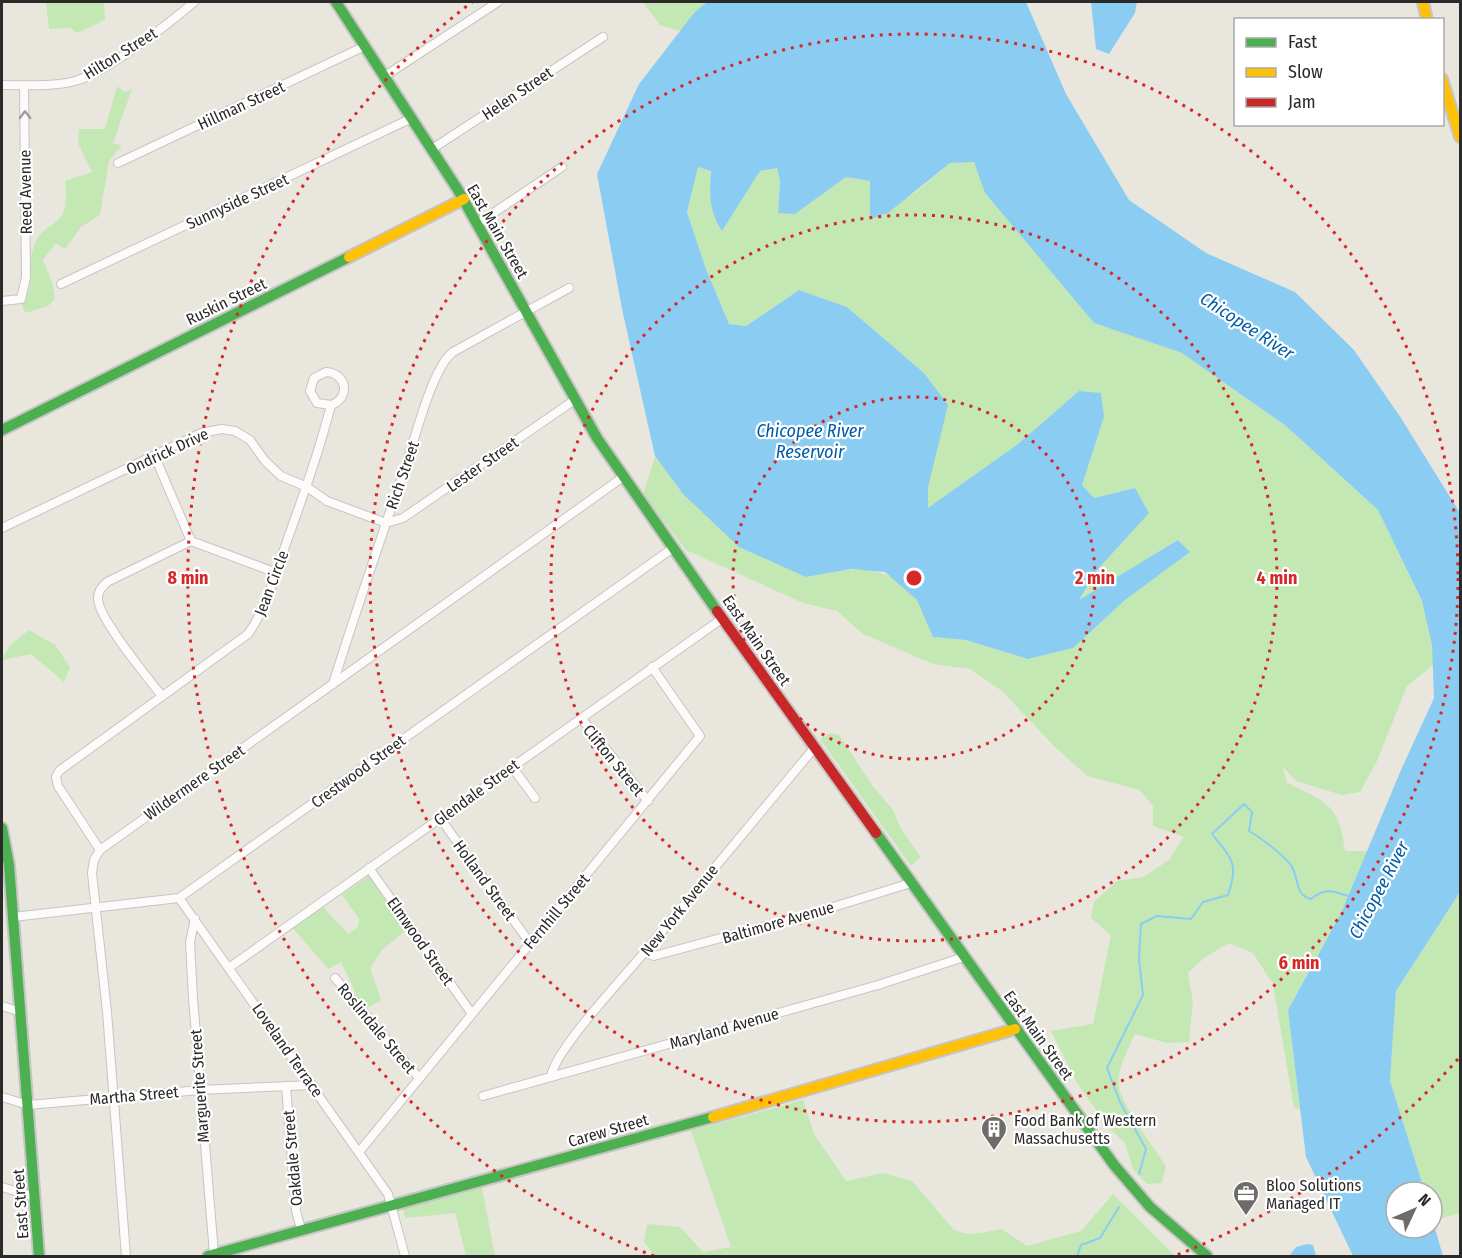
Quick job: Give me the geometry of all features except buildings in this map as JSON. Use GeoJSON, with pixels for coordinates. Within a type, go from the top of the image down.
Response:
{"type":"FeatureCollection","features":[{"type":"Feature","properties":{"kind":"main road","name":"East Main Street"},"geometry":{"type":"LineString","coordinates":[[337,2],[464,199],[576,399],[623,477],[1015,1029],[1131,1185],[1150,1207],[1207,1257]]}},
{"type":"Feature","properties":{"kind":"main road"},"geometry":{"type":"LineString","coordinates":[[1423,2],[1427,18]]}},
{"type":"Feature","properties":{"kind":"main road"},"geometry":{"type":"LineString","coordinates":[[1444,82],[1461,137]]}},
{"type":"Feature","properties":{"kind":"main road","name":"Ruskin Street"},"geometry":{"type":"LineString","coordinates":[[2,430],[464,199]]}},
{"type":"Feature","properties":{"kind":"main road","name":"East Street"},"geometry":{"type":"LineString","coordinates":[[2,828],[9,865],[39,1257]]}},
{"type":"Feature","properties":{"kind":"main road"},"geometry":{"type":"LineString","coordinates":[[2,917],[13,917]]}},
{"type":"Feature","properties":{"kind":"main road","name":"Carew Street"},"geometry":{"type":"LineString","coordinates":[[211,1255],[716,1116],[1015,1029]]}},
{"type":"Feature","properties":{"kind":"street","name":"Hilton Street"},"geometry":{"type":"LineString","coordinates":[[2,86],[74,81],[87,76],[134,47],[194,2]]}},
{"type":"Feature","properties":{"kind":"street"},"geometry":{"type":"LineString","coordinates":[[385,76],[498,2]]}},
{"type":"Feature","properties":{"kind":"street","name":"Helen Street"},"geometry":{"type":"LineString","coordinates":[[432,149],[603,37]]}},
{"type":"Feature","properties":{"kind":"street","name":"Hillman Street"},"geometry":{"type":"LineString","coordinates":[[117,163],[365,46]]}},
{"type":"Feature","properties":{"kind":"street","name":"Reed Avenue"},"geometry":{"type":"LineString","coordinates":[[2,301],[21,298],[26,277],[24,85]]}},
{"type":"Feature","properties":{"kind":"street","name":"Sunnyside Street"},"geometry":{"type":"LineString","coordinates":[[61,284],[412,118]]}},
{"type":"Feature","properties":{"kind":"street"},"geometry":{"type":"LineString","coordinates":[[477,224],[562,167]]}},
{"type":"Feature","properties":{"kind":"street","name":"Rich Street"},"geometry":{"type":"LineString","coordinates":[[333,684],[386,523],[444,361],[453,352],[569,288]]}},
{"type":"Feature","properties":{"kind":"street","name":"Jean Circle"},"geometry":{"type":"LineString","coordinates":[[100,850],[58,786],[56,777],[64,765],[248,634],[258,620],[277,573],[307,487],[331,405],[342,397],[344,386],[339,376],[326,372],[314,378],[310,391],[317,403],[331,405]]}},
{"type":"Feature","properties":{"kind":"street","name":"Lester Street"},"geometry":{"type":"LineString","coordinates":[[386,523],[403,518],[576,399]]}},
{"type":"Feature","properties":{"kind":"street","name":"Ondrick Drive"},"geometry":{"type":"LineString","coordinates":[[2,528],[155,457],[201,433],[222,429],[235,431],[250,440],[276,473],[307,487],[327,501],[386,523]]}},
{"type":"Feature","properties":{"kind":"street"},"geometry":{"type":"LineString","coordinates":[[155,457],[191,541],[277,573]]}},
{"type":"Feature","properties":{"kind":"street","name":"Wildermere Street"},"geometry":{"type":"LineString","coordinates":[[100,850],[623,477]]}},
{"type":"Feature","properties":{"kind":"street"},"geometry":{"type":"LineString","coordinates":[[162,696],[105,617],[98,598],[101,588],[107,582],[191,541]]}},
{"type":"Feature","properties":{"kind":"street","name":"Crestwood Street"},"geometry":{"type":"LineString","coordinates":[[13,917],[179,898],[673,548]]}},
{"type":"Feature","properties":{"kind":"street","name":"Glendale Street"},"geometry":{"type":"LineString","coordinates":[[230,967],[723,618]]}},
{"type":"Feature","properties":{"kind":"street","name":"Fernhill Street"},"geometry":{"type":"LineString","coordinates":[[359,1152],[700,736],[652,667]]}},
{"type":"Feature","properties":{"kind":"street","name":"Clifton Street"},"geometry":{"type":"LineString","coordinates":[[581,718],[648,801]]}},
{"type":"Feature","properties":{"kind":"street","name":"New York Avenue"},"geometry":{"type":"LineString","coordinates":[[551,1077],[552,1069],[559,1057],[814,747]]}},
{"type":"Feature","properties":{"kind":"street"},"geometry":{"type":"LineString","coordinates":[[512,767],[535,798]]}},
{"type":"Feature","properties":{"kind":"street","name":"Holland Street"},"geometry":{"type":"LineString","coordinates":[[440,818],[530,943]]}},
{"type":"Feature","properties":{"kind":"street"},"geometry":{"type":"LineString","coordinates":[[100,850],[94,860],[92,873],[97,909],[126,1257]]}},
{"type":"Feature","properties":{"kind":"street","name":"Elmwood Street"},"geometry":{"type":"LineString","coordinates":[[369,868],[472,1014]]}},
{"type":"Feature","properties":{"kind":"street","name":"Baltimore Avenue"},"geometry":{"type":"LineString","coordinates":[[645,952],[654,956],[911,883]]}},
{"type":"Feature","properties":{"kind":"street","name":"Loveland Terrace"},"geometry":{"type":"LineString","coordinates":[[179,898],[230,967],[388,1194],[405,1257]]}},
{"type":"Feature","properties":{"kind":"street","name":"Marguerite Street"},"geometry":{"type":"LineString","coordinates":[[195,919],[190,942],[211,1255]]}},
{"type":"Feature","properties":{"kind":"street","name":"Maryland Avenue"},"geometry":{"type":"LineString","coordinates":[[483,1096],[878,984],[964,957]]}},
{"type":"Feature","properties":{"kind":"street","name":"Roslindale Street"},"geometry":{"type":"LineString","coordinates":[[335,978],[419,1078]]}},
{"type":"Feature","properties":{"kind":"street"},"geometry":{"type":"LineString","coordinates":[[2,1006],[21,1012]]}},
{"type":"Feature","properties":{"kind":"street","name":"Martha Street"},"geometry":{"type":"LineString","coordinates":[[28,1105],[200,1090],[313,1085]]}},
{"type":"Feature","properties":{"kind":"street","name":"Oakdale Street"},"geometry":{"type":"LineString","coordinates":[[286,1086],[297,1211],[301,1229]]}},
{"type":"Feature","properties":{"kind":"street"},"geometry":{"type":"LineString","coordinates":[[2,1097],[28,1105]]}},
{"type":"Feature","properties":{"kind":"street"},"geometry":{"type":"LineString","coordinates":[[2,1187],[34,1197]]}},
{"type":"Feature","properties":{"kind":"green space"},"geometry":{"type":"Polygon","coordinates":[[[46,2],[104,2],[105,20],[77,33],[70,28],[49,29],[46,2]]]}},
{"type":"Feature","properties":{"kind":"green space"},"geometry":{"type":"Polygon","coordinates":[[[643,2],[707,2],[680,31],[660,25],[643,2]]]}},
{"type":"Feature","properties":{"kind":"green space"},"geometry":{"type":"Polygon","coordinates":[[[117,86],[124,92],[132,89],[113,143],[122,146],[109,161],[100,215],[81,227],[65,249],[56,243],[43,260],[52,282],[55,299],[48,306],[25,313],[21,303],[29,290],[33,249],[44,231],[61,217],[66,198],[65,181],[92,172],[78,143],[79,129],[105,129],[117,86]]]}},
{"type":"Feature","properties":{"kind":"green space"},"geometry":{"type":"Polygon","coordinates":[[[974,161],[985,193],[1094,323],[1182,353],[1286,426],[1378,510],[1422,601],[1432,645],[1433,665],[1407,686],[1377,761],[1360,792],[1342,795],[1296,781],[1282,766],[1287,783],[1322,801],[1335,814],[1343,836],[1345,851],[1367,851],[1341,913],[1288,1010],[1300,1109],[1294,1108],[1273,984],[1253,953],[1229,943],[1204,958],[1188,973],[1193,1002],[1189,1042],[1167,1043],[1135,1034],[1121,1067],[1119,1088],[1133,1116],[1166,1166],[1162,1183],[1147,1184],[1133,1169],[1125,1143],[1108,1127],[1077,1083],[1051,1031],[1093,1024],[1111,935],[1091,918],[1094,902],[1117,881],[1143,877],[1169,860],[1184,837],[1153,826],[1153,806],[1140,790],[1087,776],[1053,745],[1002,691],[970,669],[933,664],[863,634],[837,611],[803,603],[686,550],[643,494],[655,456],[683,494],[806,577],[837,571],[878,572],[904,586],[917,599],[933,637],[966,640],[1028,659],[1073,648],[1125,600],[1190,552],[1178,540],[1078,602],[1098,569],[1148,513],[1135,488],[1094,498],[1082,485],[1104,417],[1079,391],[1018,444],[928,509],[924,373],[847,307],[799,290],[746,326],[729,324],[706,269],[687,212],[698,167],[711,171],[711,202],[722,231],[760,171],[777,168],[780,181],[778,212],[795,214],[846,177],[870,181],[871,219],[916,192],[950,163],[974,161]]]}},
{"type":"Feature","properties":{"kind":"green space"},"geometry":{"type":"Polygon","coordinates":[[[29,630],[55,645],[70,667],[64,682],[31,654],[2,660],[10,645],[29,630]]]}},
{"type":"Feature","properties":{"kind":"green space"},"geometry":{"type":"Polygon","coordinates":[[[831,733],[839,735],[872,785],[893,810],[901,829],[921,857],[911,866],[820,739],[831,733]]]}},
{"type":"Feature","properties":{"kind":"green space"},"geometry":{"type":"Polygon","coordinates":[[[369,876],[406,930],[382,950],[370,968],[381,1000],[364,1010],[341,962],[328,969],[291,926],[322,906],[348,934],[358,927],[359,919],[342,895],[369,876]]]}},
{"type":"Feature","properties":{"kind":"green space"},"geometry":{"type":"Polygon","coordinates":[[[1460,892],[1460,1213],[1444,1218],[1444,1180],[1421,1180],[1390,1081],[1396,991],[1460,892]]]}},
{"type":"Feature","properties":{"kind":"green space"},"geometry":{"type":"Polygon","coordinates":[[[803,1100],[814,1134],[846,1181],[883,1173],[912,1181],[953,1229],[959,1232],[977,1234],[1002,1229],[1027,1246],[1081,1231],[1113,1194],[1175,1256],[655,1256],[644,1242],[647,1224],[680,1227],[703,1252],[731,1247],[691,1131],[803,1100]]]}},
{"type":"Feature","properties":{"kind":"green space"},"geometry":{"type":"Polygon","coordinates":[[[482,1188],[495,1256],[466,1256],[455,1213],[406,1218],[402,1208],[482,1188]]]}},
{"type":"Feature","properties":{"kind":"water","name":"Chicopee River Reservoir"},"geometry":{"type":"Polygon","coordinates":[[[707,2],[1026,2],[1066,94],[1129,200],[1206,253],[1295,292],[1354,350],[1401,418],[1460,513],[1460,892],[1396,991],[1390,1081],[1421,1180],[1384,1180],[1384,1240],[1438,1240],[1443,1256],[1353,1256],[1306,1157],[1288,1010],[1341,913],[1434,698],[1432,645],[1422,601],[1378,510],[1286,426],[1182,353],[1094,323],[985,193],[974,162],[950,163],[888,213],[870,219],[870,181],[846,177],[795,214],[778,213],[780,181],[777,168],[760,171],[722,231],[711,202],[711,171],[698,167],[687,212],[706,269],[729,324],[746,326],[799,290],[847,307],[924,373],[948,405],[928,487],[928,508],[1018,444],[1079,391],[1101,393],[1104,417],[1082,485],[1094,498],[1135,488],[1149,513],[1098,569],[1079,600],[1178,540],[1190,552],[1125,600],[1073,648],[1028,659],[966,640],[933,637],[917,600],[885,572],[851,569],[806,577],[739,547],[683,494],[655,456],[622,309],[597,174],[639,84],[694,13],[707,2]]]}},
{"type":"Feature","properties":{"kind":"water"},"geometry":{"type":"Polygon","coordinates":[[[1091,2],[1137,2],[1135,13],[1109,54],[1096,49],[1091,2]]]}},
{"type":"Feature","properties":{"kind":"water"},"geometry":{"type":"Polygon","coordinates":[[[1313,1245],[1316,1256],[1289,1256],[1296,1247],[1313,1245]]]}},
{"type":"Feature","properties":{"kind":"waterway"},"geometry":{"type":"LineString","coordinates":[[1139,1174],[1146,1149],[1120,1102],[1107,1068],[1143,995],[1139,959],[1141,924],[1157,916],[1191,919],[1203,902],[1228,895],[1233,875],[1232,862],[1212,834],[1244,804],[1252,812],[1249,831],[1271,846],[1290,864],[1299,889],[1305,897],[1311,899],[1330,891],[1351,897]]}},
{"type":"Feature","properties":{"kind":"waterway"},"geometry":{"type":"LineString","coordinates":[[1077,1256],[1081,1245],[1100,1238],[1119,1207]]}},
{"type":"Feature","properties":{"kind":"traffic: fast"},"geometry":{"type":"LineString","coordinates":[[336,2],[458,190],[597,438],[717,611]]}},
{"type":"Feature","properties":{"kind":"traffic: fast"},"geometry":{"type":"LineString","coordinates":[[2,430],[349,257]]}},
{"type":"Feature","properties":{"kind":"traffic: fast"},"geometry":{"type":"LineString","coordinates":[[2,828],[9,865],[39,1256]]}},
{"type":"Feature","properties":{"kind":"traffic: fast"},"geometry":{"type":"LineString","coordinates":[[876,833],[1114,1165],[1150,1207],[1207,1256]]}},
{"type":"Feature","properties":{"kind":"traffic: fast"},"geometry":{"type":"LineString","coordinates":[[208,1256],[713,1117]]}},
{"type":"Feature","properties":{"kind":"traffic: slow"},"geometry":{"type":"LineString","coordinates":[[1423,2],[1427,18]]}},
{"type":"Feature","properties":{"kind":"traffic: slow"},"geometry":{"type":"LineString","coordinates":[[1444,85],[1460,137]]}},
{"type":"Feature","properties":{"kind":"traffic: slow"},"geometry":{"type":"LineString","coordinates":[[349,257],[464,199]]}},
{"type":"Feature","properties":{"kind":"traffic: slow"},"geometry":{"type":"LineString","coordinates":[[713,1117],[1015,1029]]}},
{"type":"Feature","properties":{"kind":"traffic: jam"},"geometry":{"type":"LineString","coordinates":[[717,611],[876,833]]}},
{"type":"Feature","properties":{"kind":"place","name":"Food Bank of Western Massachusetts"},"geometry":{"type":"Point","coordinates":[994,1152]}},
{"type":"Feature","properties":{"kind":"place","name":"Bloo Solutions Managed IT"},"geometry":{"type":"Point","coordinates":[1246,1217]}},
{"type":"Feature","properties":{"kind":"water label","name":"Chicopee River"},"geometry":{"type":"Point","coordinates":[1247,326]}},
{"type":"Feature","properties":{"kind":"water label","name":"Chicopee River"},"geometry":{"type":"Point","coordinates":[1379,890]}}]}
